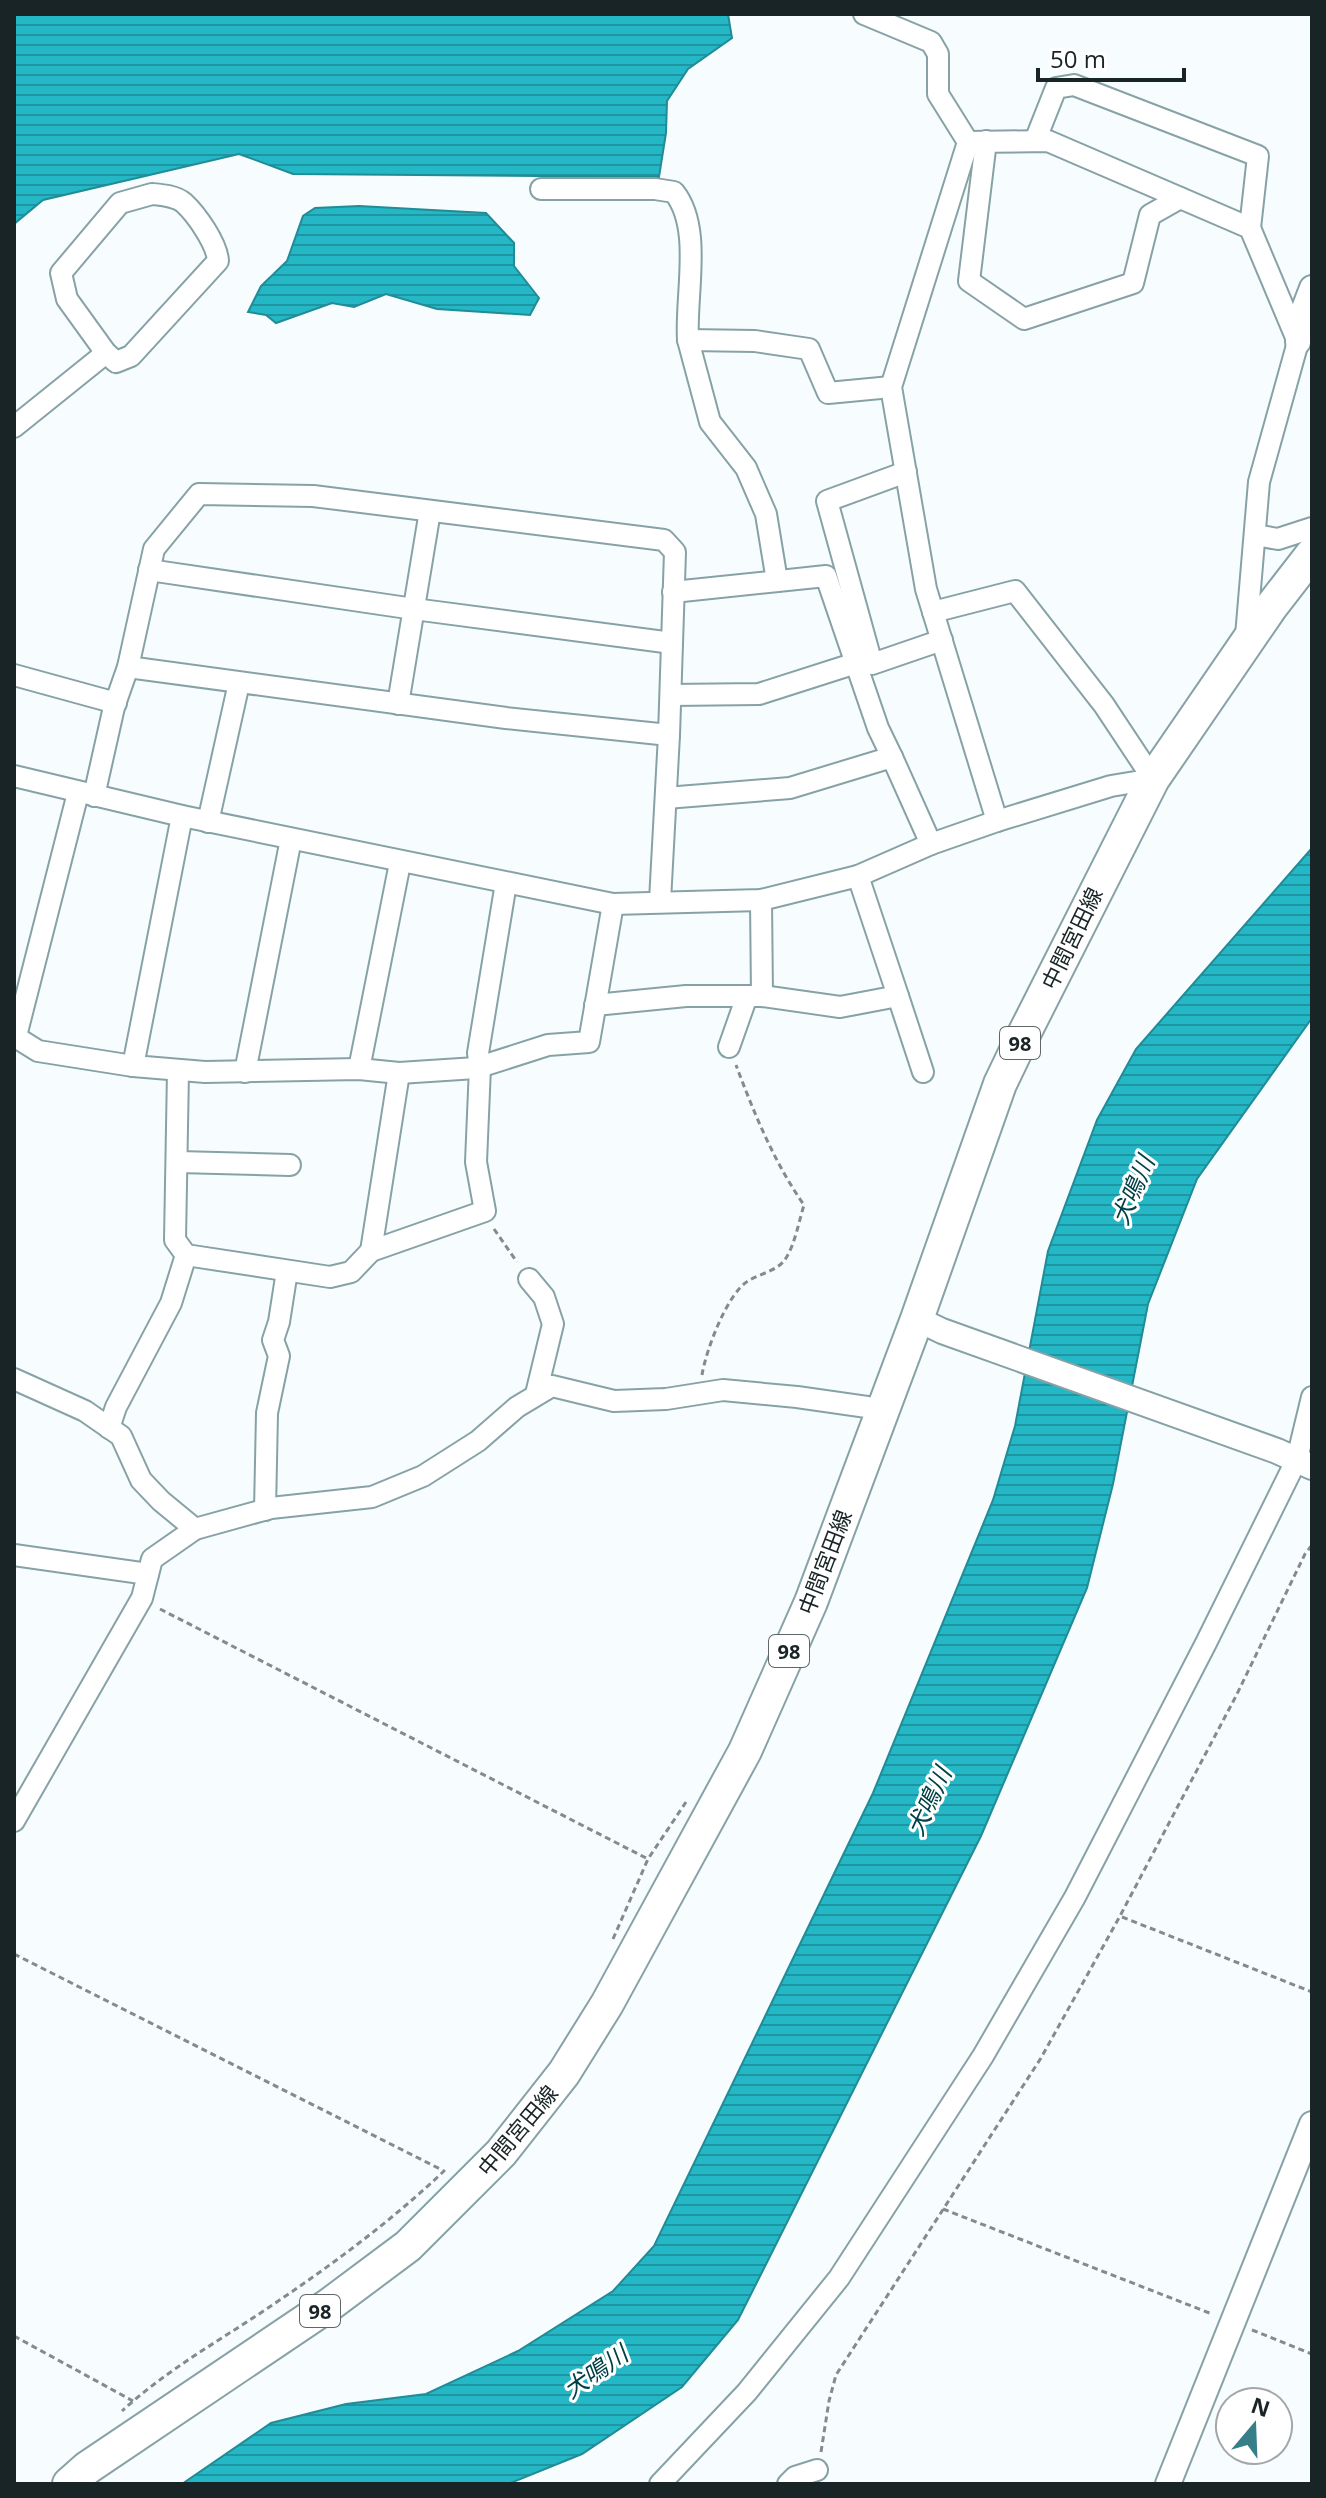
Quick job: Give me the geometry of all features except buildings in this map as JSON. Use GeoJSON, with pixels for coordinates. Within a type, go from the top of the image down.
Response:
{"type":"FeatureCollection","features":[{"type":"Feature","properties":{"kind":"main road","name":"中間宮田線"},"geometry":{"type":"LineString","coordinates":[[69,2484],[87,2468],[329,2305],[408,2246],[501,2153],[564,2073],[607,2004],[745,1751],[811,1602],[881,1412],[930,1325],[1000,1084],[1114,852],[1153,779],[1271,607],[1312,554]]}},
{"type":"Feature","properties":{"kind":"street"},"geometry":{"type":"LineString","coordinates":[[864,14],[931,42],[938,54],[938,94],[977,142],[969,281],[1024,319],[1133,283],[1150,215],[1180,198]]}},
{"type":"Feature","properties":{"kind":"street"},"geometry":{"type":"LineString","coordinates":[[1035,141],[1056,88],[1074,85],[1258,156],[1250,228],[1298,342]]}},
{"type":"Feature","properties":{"kind":"street"},"geometry":{"type":"LineString","coordinates":[[977,142],[1048,141],[1250,228]]}},
{"type":"Feature","properties":{"kind":"street"},"geometry":{"type":"LineString","coordinates":[[977,142],[891,387],[926,589],[997,821]]}},
{"type":"Feature","properties":{"kind":"street"},"geometry":{"type":"LineString","coordinates":[[541,189],[655,189],[674,192],[685,205],[691,244],[688,340],[710,422],[746,468],[766,514],[777,581]]}},
{"type":"Feature","properties":{"kind":"street"},"geometry":{"type":"LineString","coordinates":[[152,194],[183,202],[217,248],[218,261],[131,356],[116,362],[106,353],[67,299],[61,273],[120,203],[152,194]]}},
{"type":"Feature","properties":{"kind":"street"},"geometry":{"type":"LineString","coordinates":[[1246,645],[1259,482],[1298,342],[1302,314],[1312,288]]}},
{"type":"Feature","properties":{"kind":"street"},"geometry":{"type":"LineString","coordinates":[[688,340],[755,341],[809,349],[828,393],[891,387]]}},
{"type":"Feature","properties":{"kind":"street"},"geometry":{"type":"LineString","coordinates":[[14,427],[106,353]]}},
{"type":"Feature","properties":{"kind":"street"},"geometry":{"type":"LineString","coordinates":[[906,472],[827,501],[872,664],[942,640]]}},
{"type":"Feature","properties":{"kind":"street"},"geometry":{"type":"LineString","coordinates":[[613,904],[589,1042],[548,1045],[480,1067],[399,1073],[359,1069],[178,1071],[38,1051],[15,1036],[86,794],[128,667],[154,549],[199,494],[313,496],[664,540],[675,552],[660,901]]}},
{"type":"Feature","properties":{"kind":"street"},"geometry":{"type":"LineString","coordinates":[[398,704],[430,511]]}},
{"type":"Feature","properties":{"kind":"street"},"geometry":{"type":"LineString","coordinates":[[1255,535],[1278,539],[1312,528]]}},
{"type":"Feature","properties":{"kind":"street"},"geometry":{"type":"LineString","coordinates":[[149,570],[672,643]]}},
{"type":"Feature","properties":{"kind":"street"},"geometry":{"type":"LineString","coordinates":[[673,592],[826,576],[878,728],[931,844]]}},
{"type":"Feature","properties":{"kind":"street"},"geometry":{"type":"LineString","coordinates":[[14,776],[208,822],[613,904],[761,900],[858,876],[931,844],[997,821],[1111,786],[1153,779],[1104,705],[1015,591],[933,612]]}},
{"type":"Feature","properties":{"kind":"street"},"geometry":{"type":"LineString","coordinates":[[671,695],[759,694],[856,663]]}},
{"type":"Feature","properties":{"kind":"street"},"geometry":{"type":"LineString","coordinates":[[128,667],[398,704],[669,735]]}},
{"type":"Feature","properties":{"kind":"street"},"geometry":{"type":"LineString","coordinates":[[14,675],[116,703]]}},
{"type":"Feature","properties":{"kind":"street"},"geometry":{"type":"LineString","coordinates":[[208,822],[239,683]]}},
{"type":"Feature","properties":{"kind":"street"},"geometry":{"type":"LineString","coordinates":[[666,798],[790,788],[892,757]]}},
{"type":"Feature","properties":{"kind":"street"},"geometry":{"type":"LineString","coordinates":[[133,1066],[182,816]]}},
{"type":"Feature","properties":{"kind":"street"},"geometry":{"type":"LineString","coordinates":[[245,1072],[291,839]]}},
{"type":"Feature","properties":{"kind":"street"},"geometry":{"type":"LineString","coordinates":[[359,1069],[400,863]]}},
{"type":"Feature","properties":{"kind":"street"},"geometry":{"type":"LineString","coordinates":[[858,876],[923,1072]]}},
{"type":"Feature","properties":{"kind":"street"},"geometry":{"type":"LineString","coordinates":[[178,1071],[175,1240],[186,1255],[330,1277],[351,1272],[371,1251],[485,1211],[476,1162],[478,1053],[506,883]]}},
{"type":"Feature","properties":{"kind":"street"},"geometry":{"type":"LineString","coordinates":[[729,1047],[754,996],[761,900]]}},
{"type":"Feature","properties":{"kind":"street"},"geometry":{"type":"LineString","coordinates":[[595,1005],[686,996],[754,996],[840,1007],[898,996]]}},
{"type":"Feature","properties":{"kind":"street"},"geometry":{"type":"LineString","coordinates":[[371,1251],[399,1073]]}},
{"type":"Feature","properties":{"kind":"street"},"geometry":{"type":"LineString","coordinates":[[178,1162],[290,1165]]}},
{"type":"Feature","properties":{"kind":"street"},"geometry":{"type":"LineString","coordinates":[[109,1428],[116,1407],[171,1303],[186,1255]]}},
{"type":"Feature","properties":{"kind":"street"},"geometry":{"type":"LineString","coordinates":[[265,1510],[267,1413],[279,1356],[273,1340],[287,1271]]}},
{"type":"Feature","properties":{"kind":"street"},"geometry":{"type":"LineString","coordinates":[[529,1279],[544,1297],[553,1324],[536,1394]]}},
{"type":"Feature","properties":{"kind":"street"},"geometry":{"type":"LineString","coordinates":[[930,1325],[1295,1459]]}},
{"type":"Feature","properties":{"kind":"street"},"geometry":{"type":"LineString","coordinates":[[14,1379],[85,1411],[121,1436],[141,1480],[195,1529]]}},
{"type":"Feature","properties":{"kind":"street"},"geometry":{"type":"LineString","coordinates":[[14,1821],[142,1598],[152,1559],[195,1529],[265,1510],[372,1497],[423,1476],[478,1441],[517,1407],[552,1386],[614,1401],[666,1399],[723,1390],[797,1397],[867,1407],[881,1412]]}},
{"type":"Feature","properties":{"kind":"street"},"geometry":{"type":"LineString","coordinates":[[660,2484],[747,2392],[839,2278],[983,2056],[1075,1897],[1206,1643],[1295,1459],[1312,1397]]}},
{"type":"Feature","properties":{"kind":"street"},"geometry":{"type":"LineString","coordinates":[[14,1555],[148,1574]]}},
{"type":"Feature","properties":{"kind":"street"},"geometry":{"type":"LineString","coordinates":[[1168,2484],[1312,2124]]}},
{"type":"Feature","properties":{"kind":"street"},"geometry":{"type":"LineString","coordinates":[[788,2484],[795,2477],[815,2477]]}},
{"type":"Feature","properties":{"kind":"path"},"geometry":{"type":"LineString","coordinates":[[700,1394],[705,1360],[734,1294],[745,1282],[778,1267],[787,1257],[804,1205],[769,1144],[729,1047]]}},
{"type":"Feature","properties":{"kind":"path"},"geometry":{"type":"LineString","coordinates":[[485,1211],[501,1242],[529,1279]]}},
{"type":"Feature","properties":{"kind":"path"},"geometry":{"type":"LineString","coordinates":[[815,2477],[836,2375],[1041,2058],[1120,1916],[1312,1545]]}},
{"type":"Feature","properties":{"kind":"path"},"geometry":{"type":"LineString","coordinates":[[142,1598],[648,1859]]}},
{"type":"Feature","properties":{"kind":"path"},"geometry":{"type":"LineString","coordinates":[[1120,1916],[1312,1992]]}},
{"type":"Feature","properties":{"kind":"path"},"geometry":{"type":"LineString","coordinates":[[14,1954],[444,2171],[373,2232],[315,2276],[147,2388],[113,2420]]}},
{"type":"Feature","properties":{"kind":"path"},"geometry":{"type":"LineString","coordinates":[[943,2209],[1312,2354]]}},
{"type":"Feature","properties":{"kind":"path"},"geometry":{"type":"LineString","coordinates":[[14,2336],[133,2401]]}},
{"type":"Feature","properties":{"kind":"water"},"geometry":{"type":"Polygon","coordinates":[[[14,14],[728,14],[732,38],[688,69],[667,101],[659,177],[293,174],[239,154],[43,200],[14,224],[14,14]]]}},
{"type":"Feature","properties":{"kind":"water"},"geometry":{"type":"Polygon","coordinates":[[[359,206],[486,213],[514,243],[514,266],[539,298],[530,315],[437,309],[386,294],[354,307],[332,303],[276,323],[266,315],[248,312],[261,286],[287,261],[303,216],[315,208],[359,206]]]}},
{"type":"Feature","properties":{"kind":"water","name":"犬鳴川"},"geometry":{"type":"Polygon","coordinates":[[[1312,848],[1312,1018],[1197,1179],[1148,1304],[1113,1484],[1087,1588],[981,1836],[738,2320],[682,2387],[582,2454],[508,2484],[182,2484],[271,2423],[346,2404],[426,2394],[518,2351],[613,2291],[654,2246],[873,1793],[993,1500],[1015,1426],[1048,1251],[1097,1120],[1136,1049],[1312,848]]]}}]}
